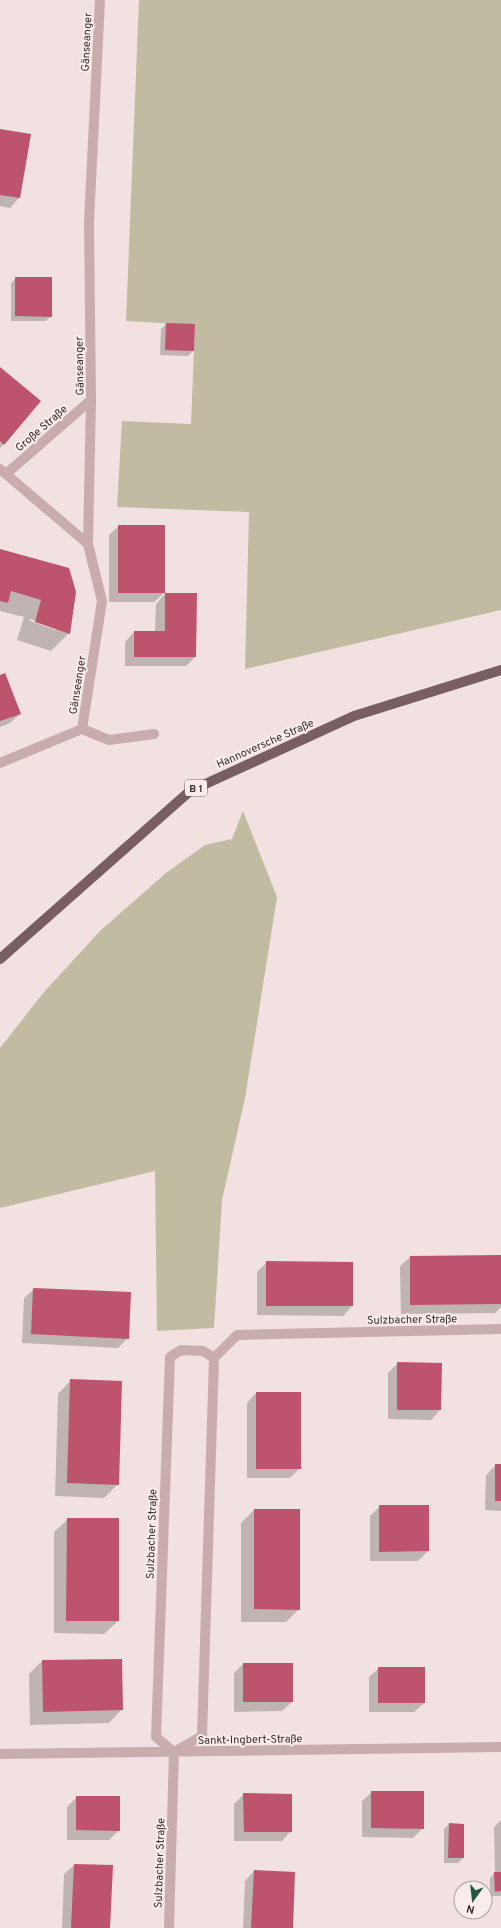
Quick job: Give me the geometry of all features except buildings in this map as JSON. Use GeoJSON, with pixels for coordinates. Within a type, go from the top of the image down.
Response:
{"type":"FeatureCollection","features":[{"type":"Feature","properties":{"kind":"main road","name":"Hannoversche Straße"},"geometry":{"type":"LineString","coordinates":[[0,959],[190,791],[354,716],[501,670]]}},
{"type":"Feature","properties":{"kind":"street","name":"Gänseanger"},"geometry":{"type":"LineString","coordinates":[[82,729],[102,601],[88,544],[91,400],[89,222],[100,0]]}},
{"type":"Feature","properties":{"kind":"street","name":"Große Straße"},"geometry":{"type":"LineString","coordinates":[[88,544],[3,472],[91,400]]}},
{"type":"Feature","properties":{"kind":"street"},"geometry":{"type":"LineString","coordinates":[[0,763],[82,729],[109,740],[154,734]]}},
{"type":"Feature","properties":{"kind":"street","name":"Sulzbacher Straße"},"geometry":{"type":"LineString","coordinates":[[169,1928],[174,1752],[156,1736],[170,1357],[181,1350],[203,1351],[214,1358],[237,1336],[501,1329]]}},
{"type":"Feature","properties":{"kind":"street"},"geometry":{"type":"LineString","coordinates":[[174,1752],[202,1736],[214,1358]]}},
{"type":"Feature","properties":{"kind":"street","name":"Sankt-Ingbert-Straße"},"geometry":{"type":"LineString","coordinates":[[0,1754],[501,1747]]}},
{"type":"Feature","properties":{"kind":"shaded area"},"geometry":{"type":"Polygon","coordinates":[[[139,0],[501,0],[501,610],[245,669],[249,512],[117,507],[122,421],[191,424],[195,325],[126,321],[139,0]]]}},
{"type":"Feature","properties":{"kind":"shaded area"},"geometry":{"type":"Polygon","coordinates":[[[243,811],[277,897],[245,1098],[222,1200],[214,1328],[157,1331],[155,1171],[0,1208],[0,1048],[44,992],[100,931],[166,873],[205,845],[232,839],[243,811]]]}}]}
